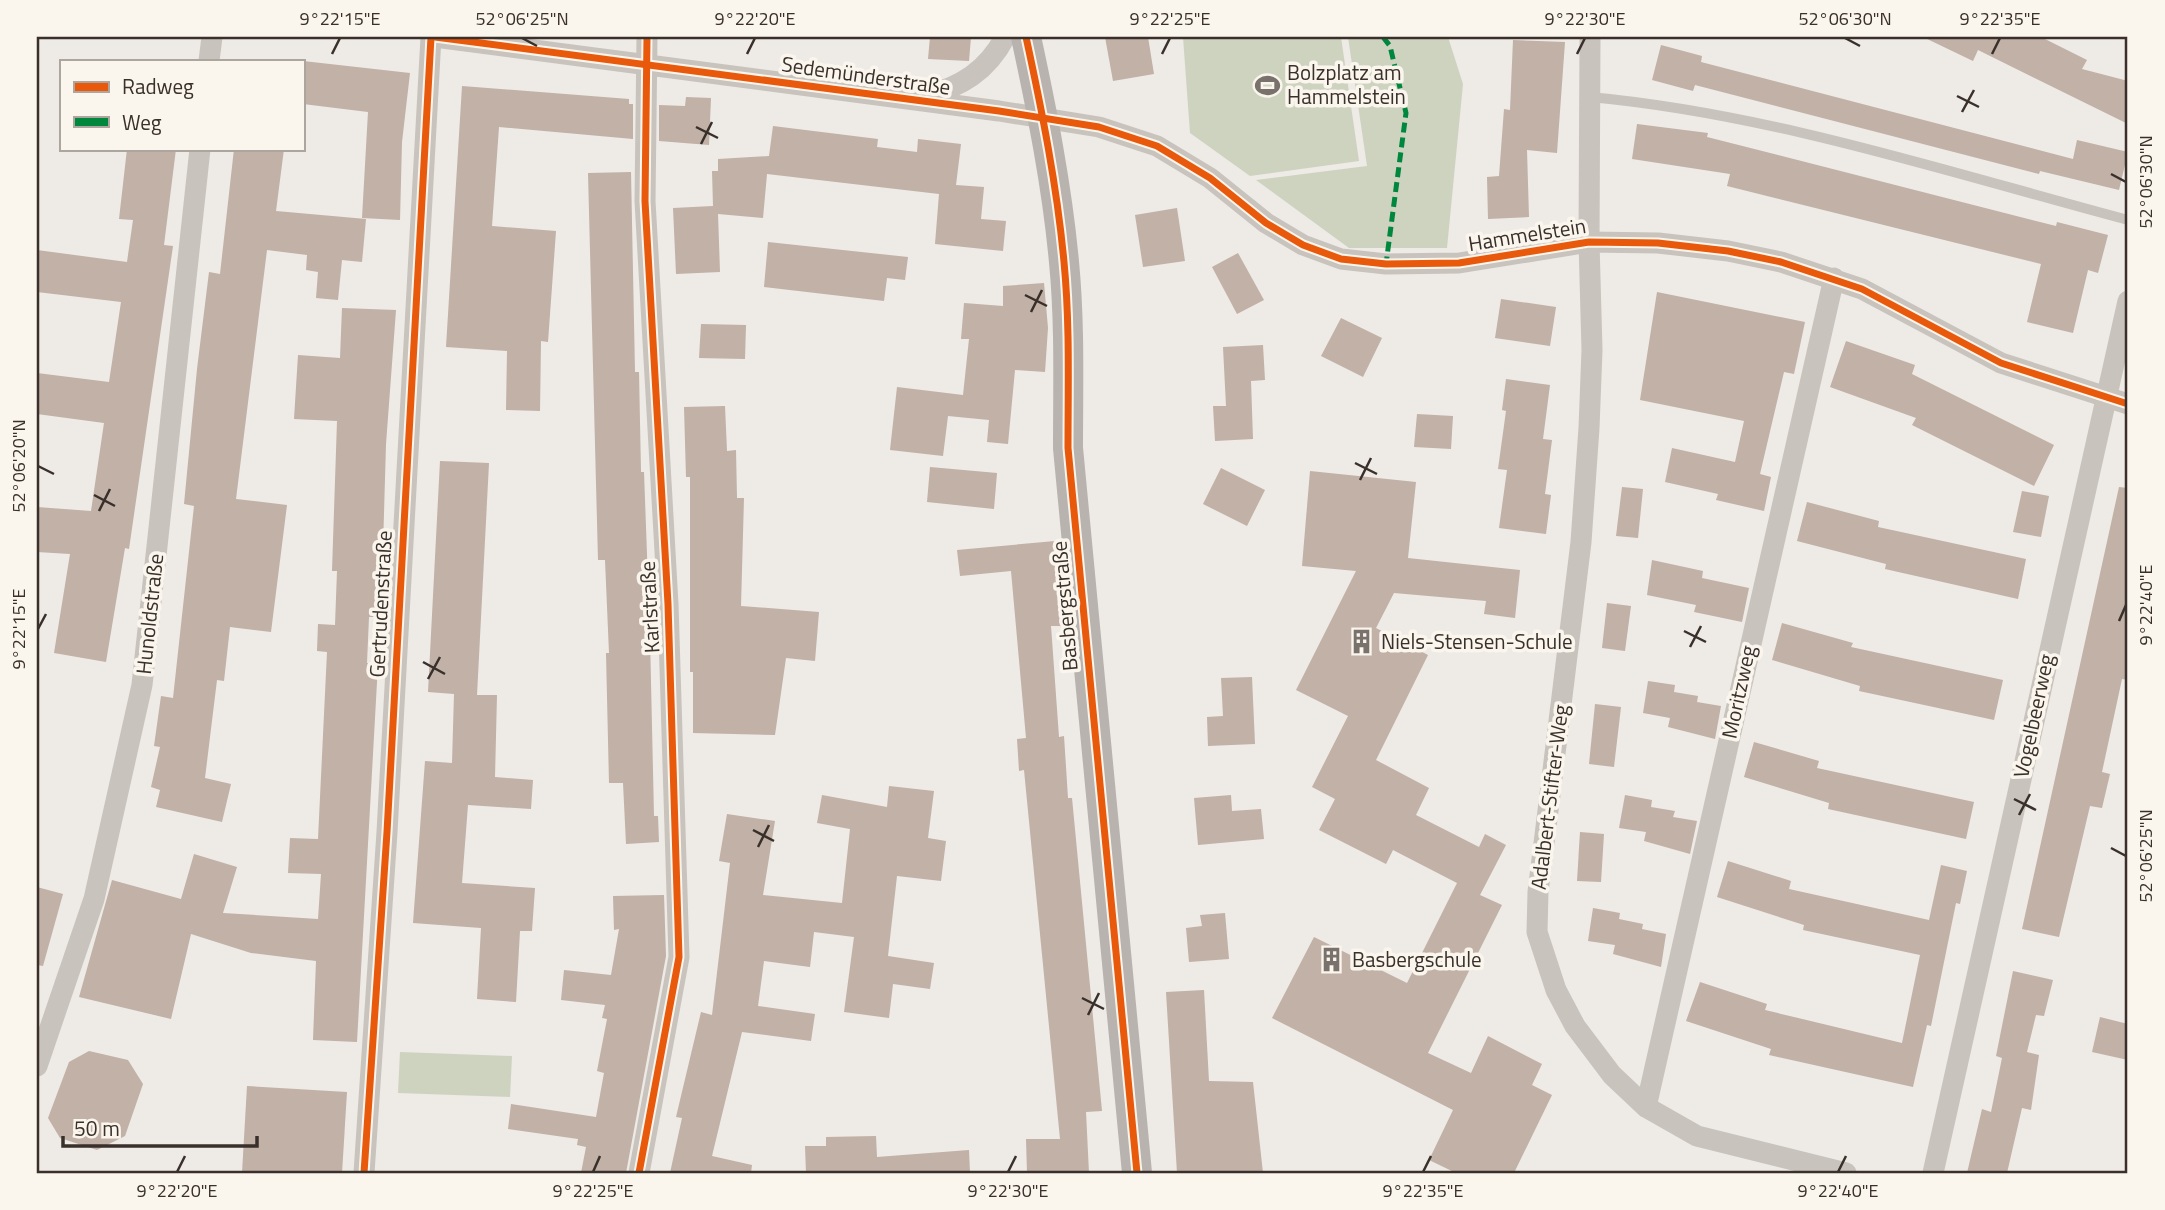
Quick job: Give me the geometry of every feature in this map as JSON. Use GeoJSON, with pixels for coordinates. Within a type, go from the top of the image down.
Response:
{"type":"FeatureCollection","features":[{"type":"Feature","properties":{"kind":"main road","name":"Basbergstraße"},"geometry":{"type":"LineString","coordinates":[[1026,37],[1043,118],[1064,262],[1068,331],[1068,449],[1137,1173]]}},
{"type":"Feature","properties":{"kind":"street"},"geometry":{"type":"LineString","coordinates":[[209,60],[212,37]]}},
{"type":"Feature","properties":{"kind":"street","name":"Sedemünderstraße"},"geometry":{"type":"LineString","coordinates":[[433,37],[646,63],[1043,118]]}},
{"type":"Feature","properties":{"kind":"street","name":"Gertrudenstraße"},"geometry":{"type":"LineString","coordinates":[[364,1173],[387,832],[433,37]]}},
{"type":"Feature","properties":{"kind":"street","name":"Karlstraße"},"geometry":{"type":"LineString","coordinates":[[639,1173],[679,957],[668,604],[645,201],[647,37]]}},
{"type":"Feature","properties":{"kind":"street"},"geometry":{"type":"LineString","coordinates":[[909,100],[950,90],[979,73],[1006,37]]}},
{"type":"Feature","properties":{"kind":"street","name":"Adalbert-Stifter-Weg"},"geometry":{"type":"LineString","coordinates":[[1590,37],[1588,242],[1592,350],[1581,542],[1538,892],[1537,932],[1556,990],[1575,1026],[1612,1075],[1646,1107],[1697,1136],[1846,1173]]}},
{"type":"Feature","properties":{"kind":"street","name":"Hammelstein"},"geometry":{"type":"LineString","coordinates":[[1043,118],[1099,127],[1157,146],[1210,178],[1266,223],[1303,245],[1342,259],[1386,264],[1459,263],[1588,242],[1658,243],[1728,251],[1781,262],[1834,278],[1905,310],[2001,363],[2106,400],[2128,404]]}},
{"type":"Feature","properties":{"kind":"street","name":"Hunoldstraße"},"geometry":{"type":"LineString","coordinates":[[37,1066],[93,899],[142,685],[200,150]]}},
{"type":"Feature","properties":{"kind":"street","name":"Moritzweg"},"geometry":{"type":"LineString","coordinates":[[1646,1107],[1834,278]]}},
{"type":"Feature","properties":{"kind":"street","name":"Vogelbeerweg"},"geometry":{"type":"LineString","coordinates":[[1933,1173],[2128,300]]}},
{"type":"Feature","properties":{"kind":"lane"},"geometry":{"type":"LineString","coordinates":[[1590,97],[1661,104],[1743,118],[2128,220]]}},
{"type":"Feature","properties":{"kind":"green space","name":"Bolzplatz am Hammelstein"},"geometry":{"type":"Polygon","coordinates":[[[1183,37],[1341,37],[1359,161],[1250,176],[1190,133],[1183,37]]]}},
{"type":"Feature","properties":{"kind":"green space"},"geometry":{"type":"Polygon","coordinates":[[[1348,37],[1448,37],[1463,84],[1447,248],[1349,248],[1256,180],[1367,166],[1348,37]]]}},
{"type":"Feature","properties":{"kind":"green space"},"geometry":{"type":"Polygon","coordinates":[[[400,1052],[512,1056],[510,1097],[398,1093],[400,1052]]]}},
{"type":"Feature","properties":{"kind":"building"},"geometry":{"type":"Polygon","coordinates":[[[930,37],[971,37],[969,61],[928,59],[930,37]]]}},
{"type":"Feature","properties":{"kind":"building"},"geometry":{"type":"Polygon","coordinates":[[[1105,37],[1148,37],[1154,74],[1113,81],[1105,37]]]}},
{"type":"Feature","properties":{"kind":"building"},"geometry":{"type":"Polygon","coordinates":[[[1923,37],[2041,37],[2087,60],[2082,69],[2128,81],[2128,124],[1978,50],[1973,61],[1923,37]]]}},
{"type":"Feature","properties":{"kind":"building"},"geometry":{"type":"Polygon","coordinates":[[[1513,40],[1565,42],[1557,153],[1527,150],[1529,217],[1488,219],[1487,177],[1499,176],[1504,109],[1510,110],[1513,40]]]}},
{"type":"Feature","properties":{"kind":"building"},"geometry":{"type":"Polygon","coordinates":[[[1661,45],[1702,56],[1701,62],[2073,159],[2077,140],[2128,152],[2119,190],[2040,171],[2039,174],[1695,85],[1693,91],[1652,80],[1661,45]]]}},
{"type":"Feature","properties":{"kind":"building"},"geometry":{"type":"Polygon","coordinates":[[[304,61],[410,73],[402,142],[400,220],[362,218],[368,112],[304,104],[304,61]]]}},
{"type":"Feature","properties":{"kind":"building"},"geometry":{"type":"Polygon","coordinates":[[[462,86],[629,99],[629,104],[633,104],[633,139],[499,127],[492,226],[556,231],[548,342],[541,341],[540,411],[506,410],[507,351],[446,347],[462,86]]]}},
{"type":"Feature","properties":{"kind":"building"},"geometry":{"type":"Polygon","coordinates":[[[686,97],[711,98],[709,145],[659,141],[659,105],[685,106],[686,97]]]}},
{"type":"Feature","properties":{"kind":"building"},"geometry":{"type":"Polygon","coordinates":[[[1637,124],[1708,133],[1707,137],[2056,226],[2057,222],[2108,235],[2098,273],[2088,270],[2073,333],[2027,322],[2041,264],[1727,186],[1730,174],[1632,159],[1637,124]]]}},
{"type":"Feature","properties":{"kind":"building"},"geometry":{"type":"Polygon","coordinates":[[[773,126],[878,139],[877,147],[917,152],[918,139],[961,144],[956,185],[984,187],[981,219],[1006,221],[1003,251],[935,244],[939,194],[767,174],[763,218],[718,214],[720,272],[676,274],[673,208],[713,206],[712,171],[718,171],[718,159],[769,156],[773,126]]]}},
{"type":"Feature","properties":{"kind":"building"},"geometry":{"type":"Polygon","coordinates":[[[127,150],[176,150],[164,245],[173,246],[129,549],[125,548],[106,662],[54,653],[70,554],[37,552],[37,507],[91,511],[104,423],[37,414],[37,373],[109,382],[121,302],[37,292],[37,250],[127,262],[133,220],[119,219],[127,150]]]}},
{"type":"Feature","properties":{"kind":"building"},"geometry":{"type":"Polygon","coordinates":[[[234,150],[284,150],[276,211],[366,219],[362,262],[342,260],[338,300],[316,298],[318,272],[306,270],[307,255],[267,250],[236,499],[287,505],[271,632],[230,627],[224,681],[217,680],[205,778],[231,784],[222,822],[156,807],[160,790],[151,787],[160,747],[154,746],[161,696],[173,698],[194,506],[184,504],[209,272],[220,274],[234,150]]]}},
{"type":"Feature","properties":{"kind":"building"},"geometry":{"type":"Polygon","coordinates":[[[631,172],[635,372],[639,372],[654,816],[658,816],[659,842],[626,844],[623,783],[609,783],[606,653],[609,653],[605,560],[598,560],[588,173],[631,172]]]}},
{"type":"Feature","properties":{"kind":"building"},"geometry":{"type":"Polygon","coordinates":[[[1177,208],[1185,261],[1143,267],[1135,215],[1177,208]]]}},
{"type":"Feature","properties":{"kind":"building"},"geometry":{"type":"Polygon","coordinates":[[[768,242],[908,257],[905,280],[887,278],[884,301],[764,287],[768,242]]]}},
{"type":"Feature","properties":{"kind":"building"},"geometry":{"type":"Polygon","coordinates":[[[1238,253],[1264,300],[1237,314],[1212,267],[1238,253]]]}},
{"type":"Feature","properties":{"kind":"building"},"geometry":{"type":"Polygon","coordinates":[[[1044,283],[1048,328],[1045,372],[1015,370],[1008,444],[987,442],[989,420],[948,416],[943,456],[890,450],[897,387],[963,395],[969,339],[961,339],[964,303],[1003,306],[1003,286],[1044,283]]]}},
{"type":"Feature","properties":{"kind":"building"},"geometry":{"type":"Polygon","coordinates":[[[1657,292],[1805,322],[1794,374],[1784,372],[1760,474],[1771,477],[1764,511],[1716,500],[1718,494],[1665,482],[1672,448],[1735,462],[1744,421],[1640,400],[1657,292]]]}},
{"type":"Feature","properties":{"kind":"building"},"geometry":{"type":"Polygon","coordinates":[[[1501,299],[1556,307],[1550,346],[1495,338],[1501,299]]]}},
{"type":"Feature","properties":{"kind":"building"},"geometry":{"type":"Polygon","coordinates":[[[342,308],[396,310],[386,444],[381,617],[369,617],[367,663],[378,664],[357,1042],[313,1040],[316,961],[251,953],[191,934],[171,1019],[79,997],[112,880],[181,899],[194,854],[237,867],[223,913],[318,919],[321,874],[288,873],[290,838],[318,839],[327,652],[317,651],[318,624],[335,625],[337,571],[332,571],[337,421],[294,419],[298,355],[340,358],[342,308]]]}},
{"type":"Feature","properties":{"kind":"building"},"geometry":{"type":"Polygon","coordinates":[[[1341,318],[1382,338],[1363,377],[1321,356],[1341,318]]]}},
{"type":"Feature","properties":{"kind":"building"},"geometry":{"type":"Polygon","coordinates":[[[701,324],[746,325],[745,359],[699,358],[701,324]]]}},
{"type":"Feature","properties":{"kind":"building"},"geometry":{"type":"Polygon","coordinates":[[[1846,341],[1915,365],[1912,374],[2054,445],[2034,486],[1912,425],[1916,418],[1830,387],[1846,341]]]}},
{"type":"Feature","properties":{"kind":"building"},"geometry":{"type":"Polygon","coordinates":[[[1263,345],[1265,380],[1251,381],[1253,439],[1215,441],[1213,406],[1226,406],[1223,347],[1263,345]]]}},
{"type":"Feature","properties":{"kind":"building"},"geometry":{"type":"Polygon","coordinates":[[[1506,379],[1550,385],[1543,439],[1552,440],[1545,494],[1551,495],[1546,534],[1499,528],[1507,470],[1498,469],[1506,411],[1502,410],[1506,379]]]}},
{"type":"Feature","properties":{"kind":"building"},"geometry":{"type":"Polygon","coordinates":[[[725,406],[727,451],[736,450],[737,498],[744,498],[741,606],[819,612],[815,661],[786,658],[775,735],[693,733],[693,672],[690,672],[690,477],[686,477],[684,407],[725,406]]]}},
{"type":"Feature","properties":{"kind":"building"},"geometry":{"type":"Polygon","coordinates":[[[1417,414],[1453,416],[1451,449],[1414,447],[1417,414]]]}},
{"type":"Feature","properties":{"kind":"building"},"geometry":{"type":"Polygon","coordinates":[[[440,461],[489,463],[477,695],[497,695],[495,777],[533,780],[531,809],[468,805],[462,883],[535,888],[532,931],[520,931],[516,1002],[477,999],[481,928],[413,923],[425,761],[452,763],[454,694],[428,692],[440,461]]]}},
{"type":"Feature","properties":{"kind":"building"},"geometry":{"type":"Polygon","coordinates":[[[930,467],[997,473],[994,509],[927,502],[930,467]]]}},
{"type":"Feature","properties":{"kind":"building"},"geometry":{"type":"Polygon","coordinates":[[[1221,468],[1265,490],[1247,526],[1203,504],[1221,468]]]}},
{"type":"Feature","properties":{"kind":"building"},"geometry":{"type":"Polygon","coordinates":[[[1310,471],[1416,482],[1408,558],[1520,570],[1515,618],[1484,614],[1486,601],[1394,593],[1376,628],[1428,655],[1376,760],[1429,788],[1416,815],[1479,847],[1485,834],[1506,845],[1480,895],[1502,905],[1428,1053],[1471,1073],[1488,1036],[1542,1064],[1532,1085],[1552,1095],[1514,1173],[1456,1173],[1429,1160],[1453,1110],[1272,1018],[1314,937],[1407,983],[1457,883],[1393,850],[1386,864],[1319,830],[1335,799],[1312,787],[1348,716],[1296,690],[1356,571],[1302,566],[1310,471]]]}},
{"type":"Feature","properties":{"kind":"building"},"geometry":{"type":"Polygon","coordinates":[[[1622,487],[1643,489],[1638,538],[1616,536],[1622,487]]]}},
{"type":"Feature","properties":{"kind":"building"},"geometry":{"type":"Polygon","coordinates":[[[2119,487],[2128,488],[2128,680],[2122,679],[2102,772],[2110,774],[2102,808],[2090,806],[2059,937],[2022,929],[2119,487]]]}},
{"type":"Feature","properties":{"kind":"building"},"geometry":{"type":"Polygon","coordinates":[[[2022,491],[2049,496],[2041,537],[2013,532],[2022,491]]]}},
{"type":"Feature","properties":{"kind":"building"},"geometry":{"type":"Polygon","coordinates":[[[1807,502],[1879,521],[1878,527],[2026,559],[2018,599],[1885,569],[1886,564],[1797,541],[1807,502]]]}},
{"type":"Feature","properties":{"kind":"building"},"geometry":{"type":"Polygon","coordinates":[[[1055,541],[1061,626],[1051,626],[1059,737],[1064,736],[1068,798],[1072,798],[1102,1111],[1086,1112],[1089,1173],[1027,1173],[1026,1139],[1060,1139],[1024,770],[1019,771],[1017,739],[1026,738],[1011,571],[960,576],[957,550],[1055,541]]]}},
{"type":"Feature","properties":{"kind":"building"},"geometry":{"type":"Polygon","coordinates":[[[1652,560],[1703,571],[1702,578],[1749,588],[1742,622],[1694,612],[1696,605],[1647,595],[1652,560]]]}},
{"type":"Feature","properties":{"kind":"building"},"geometry":{"type":"Polygon","coordinates":[[[1607,603],[1631,606],[1625,651],[1602,648],[1607,603]]]}},
{"type":"Feature","properties":{"kind":"building"},"geometry":{"type":"Polygon","coordinates":[[[1782,623],[1853,643],[1851,647],[2003,680],[1994,720],[1859,691],[1860,686],[1772,660],[1782,623]]]}},
{"type":"Feature","properties":{"kind":"building"},"geometry":{"type":"Polygon","coordinates":[[[1252,677],[1255,744],[1208,746],[1207,717],[1223,716],[1221,678],[1252,677]]]}},
{"type":"Feature","properties":{"kind":"building"},"geometry":{"type":"Polygon","coordinates":[[[1648,681],[1675,685],[1674,692],[1698,696],[1697,702],[1721,706],[1715,739],[1668,727],[1670,718],[1643,713],[1648,681]]]}},
{"type":"Feature","properties":{"kind":"building"},"geometry":{"type":"Polygon","coordinates":[[[1595,704],[1621,707],[1614,767],[1589,764],[1595,704]]]}},
{"type":"Feature","properties":{"kind":"building"},"geometry":{"type":"Polygon","coordinates":[[[1754,742],[1819,761],[1817,768],[1974,802],[1966,839],[1828,809],[1829,803],[1744,777],[1754,742]]]}},
{"type":"Feature","properties":{"kind":"building"},"geometry":{"type":"Polygon","coordinates":[[[889,786],[934,791],[928,838],[946,841],[941,881],[897,876],[888,956],[934,963],[930,989],[893,984],[889,1018],[844,1012],[854,937],[814,932],[810,967],[764,961],[758,1006],[815,1014],[811,1041],[742,1032],[712,1156],[752,1165],[751,1173],[670,1173],[682,1118],[676,1117],[701,1012],[712,1015],[730,863],[719,861],[727,814],[775,821],[763,895],[842,903],[850,829],[817,823],[822,795],[887,807],[889,786]]]}},
{"type":"Feature","properties":{"kind":"building"},"geometry":{"type":"Polygon","coordinates":[[[1231,795],[1232,811],[1261,809],[1264,839],[1198,845],[1194,798],[1231,795]]]}},
{"type":"Feature","properties":{"kind":"building"},"geometry":{"type":"Polygon","coordinates":[[[1625,795],[1652,800],[1651,807],[1675,811],[1673,817],[1697,821],[1690,854],[1644,841],[1646,832],[1619,828],[1625,795]]]}},
{"type":"Feature","properties":{"kind":"building"},"geometry":{"type":"Polygon","coordinates":[[[1580,832],[1604,834],[1601,882],[1577,881],[1580,832]]]}},
{"type":"Feature","properties":{"kind":"building"},"geometry":{"type":"Polygon","coordinates":[[[1728,861],[1791,881],[1789,889],[1929,920],[1941,865],[1967,871],[1960,904],[1956,903],[1931,1026],[1927,1025],[1913,1087],[1769,1055],[1771,1049],[1686,1021],[1700,982],[1767,1004],[1765,1010],[1902,1043],[1920,955],[1803,930],[1804,925],[1717,897],[1728,861]]]}},
{"type":"Feature","properties":{"kind":"building"},"geometry":{"type":"Polygon","coordinates":[[[37,887],[63,894],[43,966],[37,965],[37,887]]]}},
{"type":"Feature","properties":{"kind":"building"},"geometry":{"type":"Polygon","coordinates":[[[664,895],[666,956],[626,1173],[581,1173],[586,1147],[577,1145],[578,1139],[508,1129],[511,1104],[596,1117],[604,1073],[597,1071],[607,1019],[602,1018],[605,1005],[561,1000],[564,970],[611,975],[619,929],[614,930],[613,896],[664,895]]]}},
{"type":"Feature","properties":{"kind":"building"},"geometry":{"type":"Polygon","coordinates":[[[1593,908],[1620,913],[1619,919],[1643,924],[1642,929],[1666,934],[1661,967],[1613,954],[1615,945],[1588,941],[1593,908]]]}},
{"type":"Feature","properties":{"kind":"building"},"geometry":{"type":"Polygon","coordinates":[[[1225,913],[1229,959],[1189,962],[1186,928],[1202,926],[1200,915],[1225,913]]]}},
{"type":"Feature","properties":{"kind":"building"},"geometry":{"type":"Polygon","coordinates":[[[2013,971],[2053,980],[2044,1016],[2036,1015],[2027,1052],[2039,1055],[2031,1110],[2022,1108],[2007,1173],[1967,1173],[1982,1109],[1991,1112],[2002,1058],[1996,1056],[2013,971]]]}},
{"type":"Feature","properties":{"kind":"building"},"geometry":{"type":"Polygon","coordinates":[[[1204,990],[1209,1081],[1253,1082],[1263,1173],[1177,1173],[1166,992],[1204,990]]]}},
{"type":"Feature","properties":{"kind":"building"},"geometry":{"type":"Polygon","coordinates":[[[2100,1017],[2128,1024],[2128,1060],[2092,1052],[2100,1017]]]}},
{"type":"Feature","properties":{"kind":"building"},"geometry":{"type":"Polygon","coordinates":[[[89,1051],[128,1060],[143,1084],[125,1136],[97,1150],[60,1138],[48,1118],[69,1062],[89,1051]]]}},
{"type":"Feature","properties":{"kind":"building"},"geometry":{"type":"Polygon","coordinates":[[[247,1086],[347,1092],[342,1173],[242,1173],[247,1086]]]}},
{"type":"Feature","properties":{"kind":"building"},"geometry":{"type":"Polygon","coordinates":[[[876,1136],[877,1157],[969,1150],[970,1173],[806,1173],[805,1146],[826,1146],[826,1137],[876,1136]]]}},
{"type":"Feature","properties":{"kind":"marked path"},"geometry":{"type":"LineString","coordinates":[[1383,37],[1390,46],[1406,113],[1386,264]]}},
{"type":"Feature","properties":{"kind":"cycle path"},"geometry":{"type":"LineString","coordinates":[[364,1173],[387,832],[431,37]]}},
{"type":"Feature","properties":{"kind":"cycle path"},"geometry":{"type":"LineString","coordinates":[[435,37],[999,111],[1099,127],[1157,146],[1210,178],[1266,223],[1303,245],[1341,259],[1386,264],[1459,263],[1589,242],[1658,243],[1728,251],[1781,262],[1862,289],[2001,363],[2128,404]]}},
{"type":"Feature","properties":{"kind":"cycle path"},"geometry":{"type":"LineString","coordinates":[[639,1173],[679,957],[668,604],[645,201],[647,37]]}},
{"type":"Feature","properties":{"kind":"cycle path"},"geometry":{"type":"LineString","coordinates":[[1026,37],[1048,149],[1064,262],[1068,332],[1068,448],[1137,1173]]}},
{"type":"Feature","properties":{"kind":"place","name":"Bolzplatz am Hammelstein"},"geometry":{"type":"Point","coordinates":[1267,85]}},
{"type":"Feature","properties":{"kind":"place","name":"Niels-Stensen-Schule"},"geometry":{"type":"Point","coordinates":[1361,642]}},
{"type":"Feature","properties":{"kind":"place","name":"Basbergschule"},"geometry":{"type":"Point","coordinates":[1332,960]}}]}
